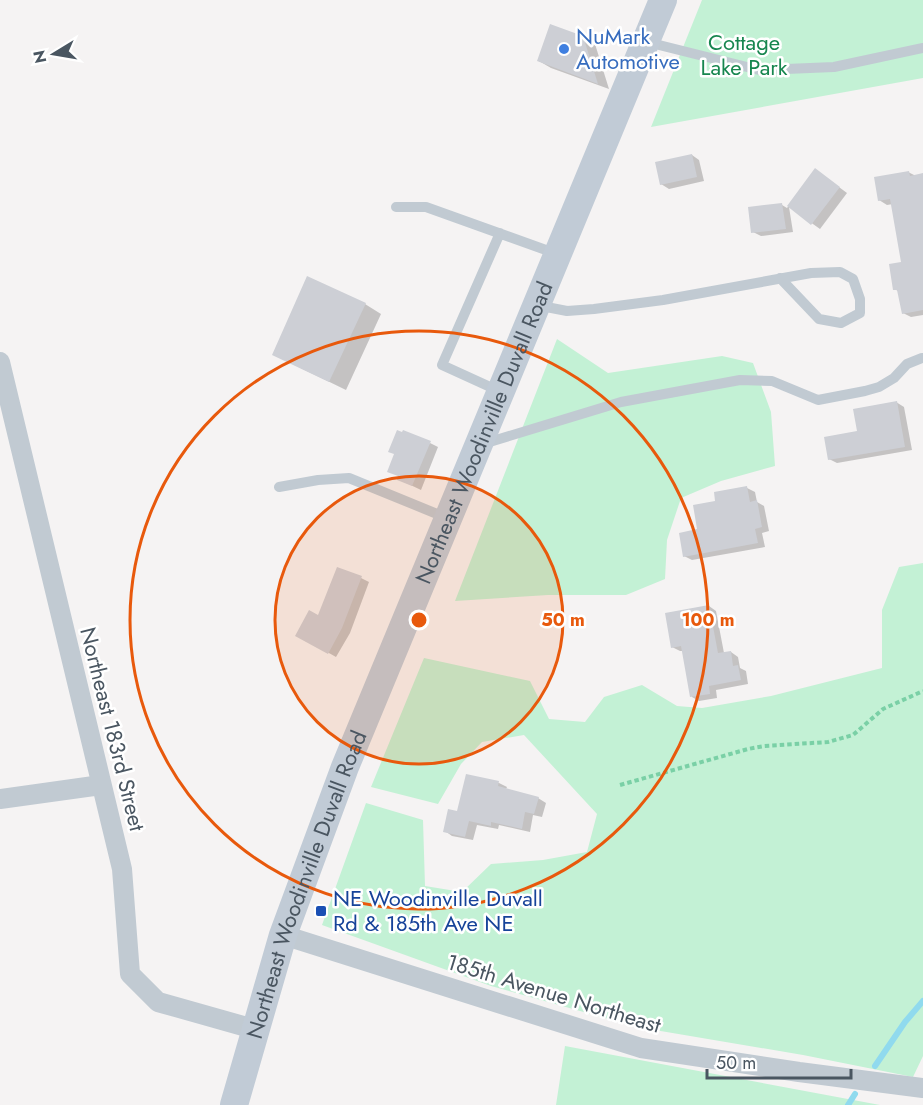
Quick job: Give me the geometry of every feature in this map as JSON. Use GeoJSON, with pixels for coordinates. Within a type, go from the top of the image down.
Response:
{"type":"FeatureCollection","features":[{"type":"Feature","properties":{"kind":"main road","name":"Northeast Woodinville Duvall Road"},"geometry":{"type":"LineString","coordinates":[[234,1105],[283,935],[345,767],[663,0]]}},
{"type":"Feature","properties":{"kind":"street","name":"Northeast 183rd Street"},"geometry":{"type":"LineString","coordinates":[[0,362],[122,869],[130,974],[158,1002],[255,1029]]}},
{"type":"Feature","properties":{"kind":"street"},"geometry":{"type":"LineString","coordinates":[[0,798],[101,785]]}},
{"type":"Feature","properties":{"kind":"street","name":"185th Avenue Northeast"},"geometry":{"type":"LineString","coordinates":[[283,935],[641,1048],[923,1088]]}},
{"type":"Feature","properties":{"kind":"lane"},"geometry":{"type":"LineString","coordinates":[[646,41],[759,70],[834,67],[923,48]]}},
{"type":"Feature","properties":{"kind":"lane"},"geometry":{"type":"LineString","coordinates":[[396,207],[426,207],[557,254]]}},
{"type":"Feature","properties":{"kind":"lane"},"geometry":{"type":"LineString","coordinates":[[500,233],[442,365],[500,391]]}},
{"type":"Feature","properties":{"kind":"lane"},"geometry":{"type":"LineString","coordinates":[[536,305],[567,311],[594,309],[663,300],[780,278],[811,273],[840,272],[853,279],[860,300],[860,313],[841,323],[819,319],[780,278]]}},
{"type":"Feature","properties":{"kind":"lane"},"geometry":{"type":"LineString","coordinates":[[477,446],[621,402],[740,380],[772,381],[818,400],[865,391],[879,387],[894,378],[907,364],[922,358]]}},
{"type":"Feature","properties":{"kind":"lane"},"geometry":{"type":"LineString","coordinates":[[279,487],[318,480],[349,478],[448,518]]}},
{"type":"Feature","properties":{"kind":"path"},"geometry":{"type":"LineString","coordinates":[[621,785],[748,749],[828,742],[852,735],[883,709],[923,691]]}},
{"type":"Feature","properties":{"kind":"green space","name":"Cottage Lake Park"},"geometry":{"type":"Polygon","coordinates":[[[702,0],[923,0],[923,78],[651,127],[702,0]]]}},
{"type":"Feature","properties":{"kind":"green space"},"geometry":{"type":"Polygon","coordinates":[[[557,339],[608,373],[722,356],[753,363],[771,412],[775,466],[721,481],[681,498],[667,540],[665,579],[626,595],[548,595],[455,601],[557,339]]]}},
{"type":"Feature","properties":{"kind":"green space"},"geometry":{"type":"Polygon","coordinates":[[[923,563],[923,1056],[913,1077],[803,1055],[637,1027],[491,986],[322,925],[366,803],[423,820],[425,886],[462,892],[491,864],[543,860],[587,852],[597,814],[524,735],[482,742],[461,764],[438,804],[371,787],[424,658],[530,681],[549,719],[585,722],[604,697],[642,685],[677,706],[702,708],[771,696],[882,668],[882,610],[899,567],[923,563]]]}},
{"type":"Feature","properties":{"kind":"green space"},"geometry":{"type":"Polygon","coordinates":[[[565,1046],[880,1105],[556,1105],[565,1046]]]}},
{"type":"Feature","properties":{"kind":"building","name":"NuMark Automotive"},"geometry":{"type":"Polygon","coordinates":[[[550,24],[583,36],[598,84],[537,61],[550,24]]]}},
{"type":"Feature","properties":{"kind":"building"},"geometry":{"type":"Polygon","coordinates":[[[692,154],[697,177],[660,185],[655,162],[692,154]]]}},
{"type":"Feature","properties":{"kind":"building"},"geometry":{"type":"Polygon","coordinates":[[[815,168],[840,187],[811,225],[787,206],[815,168]]]}},
{"type":"Feature","properties":{"kind":"building"},"geometry":{"type":"Polygon","coordinates":[[[909,171],[910,176],[923,173],[923,310],[902,314],[897,290],[893,290],[889,264],[901,262],[890,199],[878,201],[874,177],[909,171]]]}},
{"type":"Feature","properties":{"kind":"building"},"geometry":{"type":"Polygon","coordinates":[[[782,203],[786,229],[751,233],[748,207],[782,203]]]}},
{"type":"Feature","properties":{"kind":"building"},"geometry":{"type":"Polygon","coordinates":[[[307,276],[366,303],[329,382],[272,355],[307,276]]]}},
{"type":"Feature","properties":{"kind":"building"},"geometry":{"type":"Polygon","coordinates":[[[897,401],[905,447],[828,460],[824,437],[857,431],[853,409],[897,401]]]}},
{"type":"Feature","properties":{"kind":"building"},"geometry":{"type":"Polygon","coordinates":[[[397,430],[402,432],[403,430],[431,441],[412,486],[397,480],[398,476],[387,472],[394,454],[388,452],[397,430]]]}},
{"type":"Feature","properties":{"kind":"building"},"geometry":{"type":"Polygon","coordinates":[[[747,486],[750,502],[757,500],[762,527],[755,529],[758,543],[683,557],[679,533],[697,529],[693,505],[715,501],[714,492],[747,486]]]}},
{"type":"Feature","properties":{"kind":"building"},"geometry":{"type":"Polygon","coordinates":[[[337,567],[362,576],[342,628],[328,654],[295,636],[309,610],[318,615],[337,567]]]}},
{"type":"Feature","properties":{"kind":"building"},"geometry":{"type":"Polygon","coordinates":[[[709,605],[718,653],[731,651],[733,666],[738,665],[741,680],[709,686],[710,694],[690,697],[681,646],[671,648],[665,613],[709,605]]]}},
{"type":"Feature","properties":{"kind":"building"},"geometry":{"type":"Polygon","coordinates":[[[466,774],[499,781],[498,786],[539,797],[534,814],[525,812],[522,829],[491,822],[491,826],[469,821],[465,837],[443,832],[448,809],[457,811],[466,774]]]}},
{"type":"Feature","properties":{"kind":"waterway"},"geometry":{"type":"LineString","coordinates":[[875,1066],[905,1022],[923,1001]]}},
{"type":"Feature","properties":{"kind":"waterway"},"geometry":{"type":"LineString","coordinates":[[848,1105],[855,1094]]}},
{"type":"Feature","properties":{"kind":"place","name":"NuMark Automotive"},"geometry":{"type":"Point","coordinates":[564,49]}},
{"type":"Feature","properties":{"kind":"place","name":"NE Woodinville Duvall Rd & 185th Ave NE"},"geometry":{"type":"Point","coordinates":[321,911]}}]}
